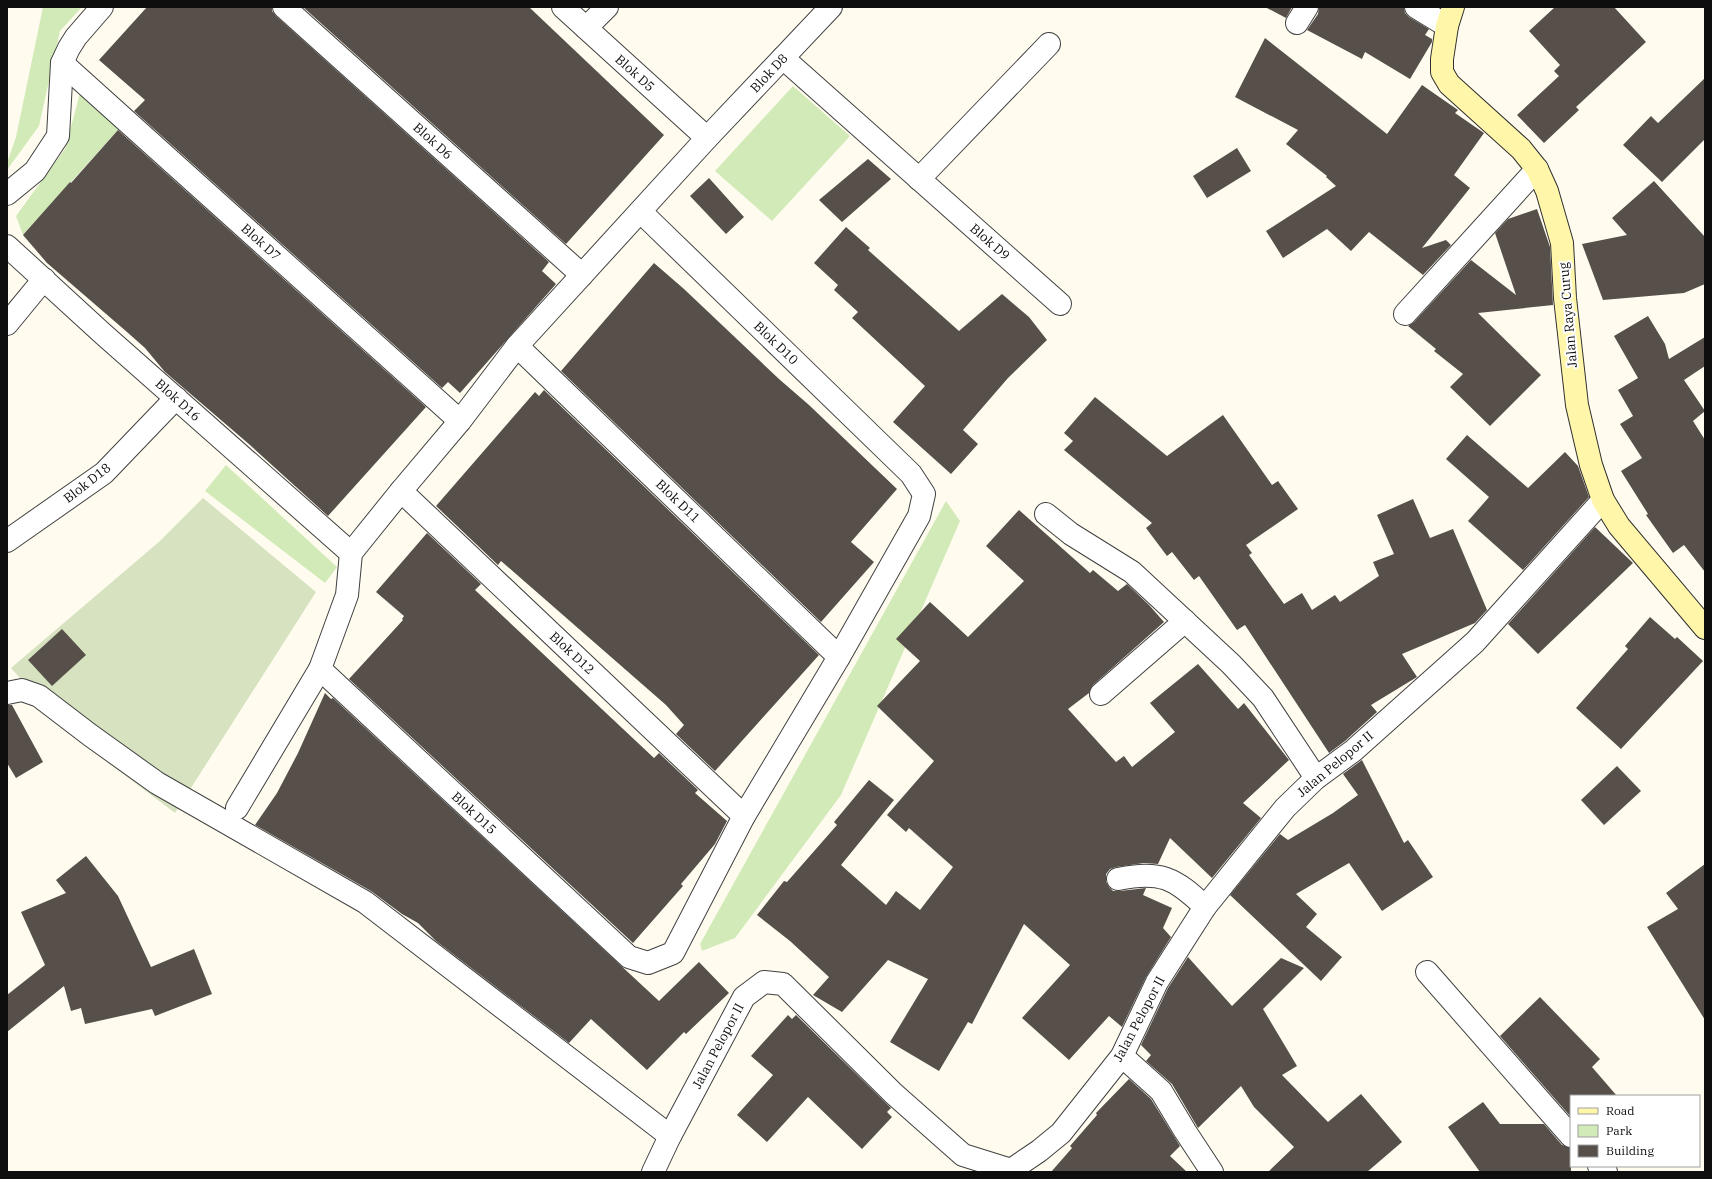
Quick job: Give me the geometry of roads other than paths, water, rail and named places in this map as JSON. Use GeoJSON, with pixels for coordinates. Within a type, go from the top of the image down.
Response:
{"type":"FeatureCollection","features":[{"type":"Feature","properties":{"kind":"main road","name":"Jalan Raya Curug"},"geometry":{"type":"LineString","coordinates":[[1450,17],[1442,72],[1449,84],[1521,149],[1537,169],[1547,191],[1562,244],[1565,298],[1577,405],[1591,465],[1603,500],[1619,526],[1705,628]]}},
{"type":"Feature","properties":{"kind":"street"},"geometry":{"type":"LineString","coordinates":[[7,194],[35,171],[58,136],[62,63],[76,37],[102,7]]}},
{"type":"Feature","properties":{"kind":"street","name":"Blok D6"},"geometry":{"type":"LineString","coordinates":[[284,7],[582,275]]}},
{"type":"Feature","properties":{"kind":"street","name":"Blok D5"},"geometry":{"type":"LineString","coordinates":[[563,7],[707,138]]}},
{"type":"Feature","properties":{"kind":"street"},"geometry":{"type":"LineString","coordinates":[[586,28],[607,7]]}},
{"type":"Feature","properties":{"kind":"street","name":"Blok D8"},"geometry":{"type":"LineString","coordinates":[[351,553],[460,421],[517,346],[707,138],[831,7]]}},
{"type":"Feature","properties":{"kind":"street"},"geometry":{"type":"LineString","coordinates":[[1416,7],[1450,17]]}},
{"type":"Feature","properties":{"kind":"street"},"geometry":{"type":"LineString","coordinates":[[919,179],[1049,44]]}},
{"type":"Feature","properties":{"kind":"street","name":"Blok D9"},"geometry":{"type":"LineString","coordinates":[[783,58],[1060,304]]}},
{"type":"Feature","properties":{"kind":"street","name":"Blok D7"},"geometry":{"type":"LineString","coordinates":[[62,63],[460,421]]}},
{"type":"Feature","properties":{"kind":"street"},"geometry":{"type":"LineString","coordinates":[[1405,314],[1537,169]]}},
{"type":"Feature","properties":{"kind":"street","name":"Blok D10"},"geometry":{"type":"LineString","coordinates":[[629,957],[648,963],[673,953],[744,816],[839,656],[919,516],[924,494],[910,474],[640,212]]}},
{"type":"Feature","properties":{"kind":"street","name":"Blok D16"},"geometry":{"type":"LineString","coordinates":[[7,246],[351,553]]}},
{"type":"Feature","properties":{"kind":"street"},"geometry":{"type":"LineString","coordinates":[[7,324],[44,279]]}},
{"type":"Feature","properties":{"kind":"street","name":"Blok D11"},"geometry":{"type":"LineString","coordinates":[[517,346],[839,656]]}},
{"type":"Feature","properties":{"kind":"street","name":"Blok D18"},"geometry":{"type":"LineString","coordinates":[[7,541],[104,473],[176,398]]}},
{"type":"Feature","properties":{"kind":"street","name":"Blok D12"},"geometry":{"type":"LineString","coordinates":[[401,491],[744,816]]}},
{"type":"Feature","properties":{"kind":"street","name":"Jalan Pelopor II"},"geometry":{"type":"LineString","coordinates":[[653,1172],[670,1136],[744,997],[764,982],[783,984],[894,1094],[963,1155],[1011,1171],[1061,1133],[1122,1056],[1157,982],[1205,907],[1285,808],[1316,778],[1353,751],[1475,642],[1603,500]]}},
{"type":"Feature","properties":{"kind":"street"},"geometry":{"type":"LineString","coordinates":[[1046,514],[1070,534],[1132,572],[1264,698],[1316,778]]}},
{"type":"Feature","properties":{"kind":"street"},"geometry":{"type":"LineString","coordinates":[[238,808],[320,669],[347,595],[351,553]]}},
{"type":"Feature","properties":{"kind":"street"},"geometry":{"type":"LineString","coordinates":[[1101,694],[1185,621]]}},
{"type":"Feature","properties":{"kind":"street","name":"Blok D15"},"geometry":{"type":"LineString","coordinates":[[320,669],[629,957]]}},
{"type":"Feature","properties":{"kind":"street"},"geometry":{"type":"LineString","coordinates":[[7,692],[22,690],[39,696],[157,783],[365,902],[670,1136]]}},
{"type":"Feature","properties":{"kind":"street"},"geometry":{"type":"LineString","coordinates":[[1118,879],[1136,876],[1166,878],[1180,885],[1205,907]]}},
{"type":"Feature","properties":{"kind":"street"},"geometry":{"type":"LineString","coordinates":[[1427,972],[1570,1135]]}},
{"type":"Feature","properties":{"kind":"street"},"geometry":{"type":"LineString","coordinates":[[1122,1056],[1161,1091],[1212,1172]]}}]}
